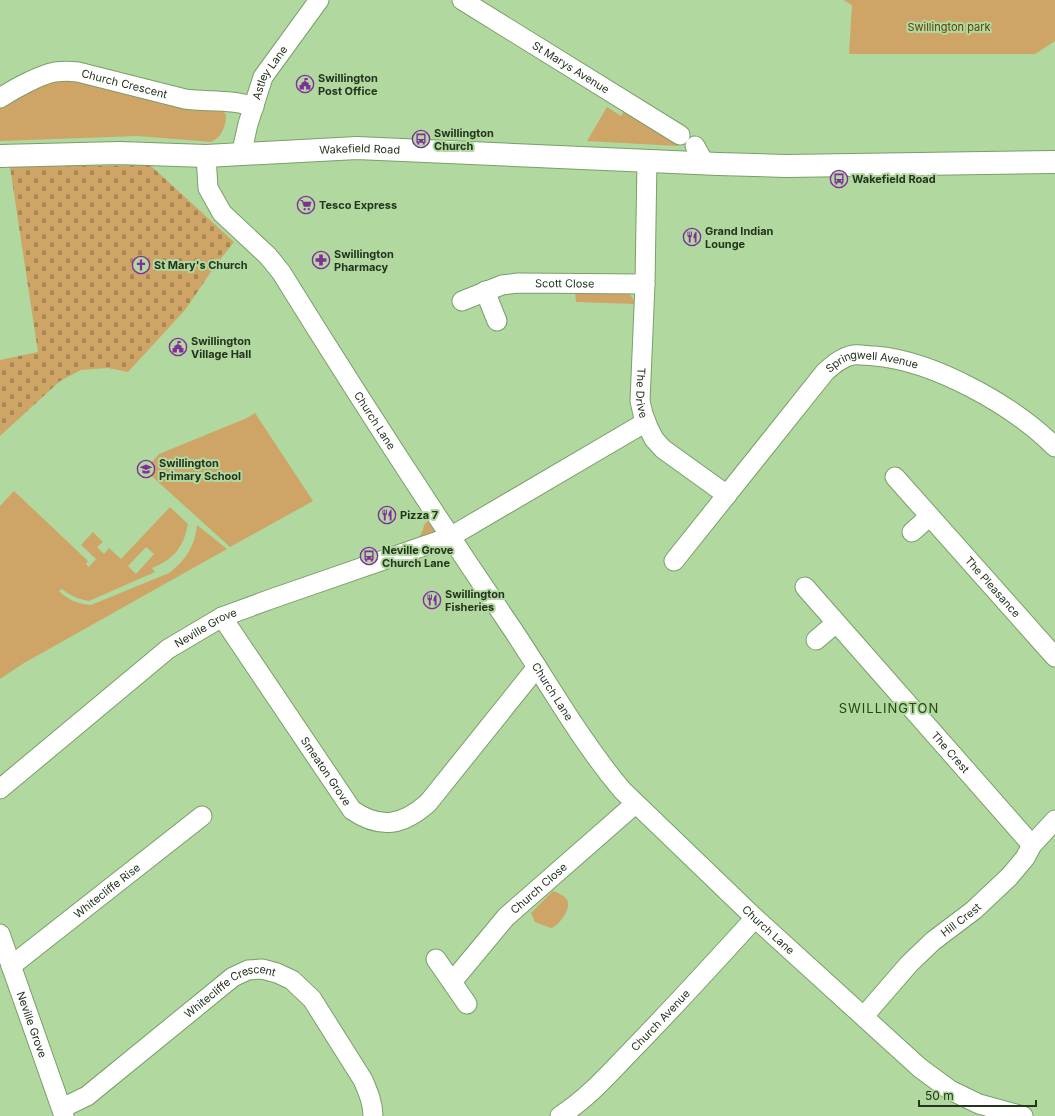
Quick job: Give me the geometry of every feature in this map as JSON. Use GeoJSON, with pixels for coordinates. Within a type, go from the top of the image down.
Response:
{"type":"FeatureCollection","features":[{"type":"Feature","properties":{"kind":"main road","name":"Wakefield Road"},"geometry":{"type":"LineString","coordinates":[[0,156],[118,153],[206,156],[357,148],[647,160],[700,155],[786,166],[1055,162]]}},
{"type":"Feature","properties":{"kind":"street","name":"Astley Lane"},"geometry":{"type":"LineString","coordinates":[[241,154],[248,124],[263,77],[319,0]]}},
{"type":"Feature","properties":{"kind":"street","name":"St Marys Avenue"},"geometry":{"type":"LineString","coordinates":[[462,0],[680,135]]}},
{"type":"Feature","properties":{"kind":"street","name":"Church Crescent"},"geometry":{"type":"LineString","coordinates":[[0,98],[43,76],[54,72],[66,71],[78,72],[185,99],[236,102],[254,107]]}},
{"type":"Feature","properties":{"kind":"street","name":"Church Lane"},"geometry":{"type":"LineString","coordinates":[[206,156],[208,188],[222,213],[268,256],[281,272],[450,537],[537,667],[579,734],[622,790],[755,918],[920,1068],[977,1110],[1023,1116]]}},
{"type":"Feature","properties":{"kind":"street","name":"The Drive"},"geometry":{"type":"LineString","coordinates":[[450,537],[646,422],[640,401],[645,284],[647,160]]}},
{"type":"Feature","properties":{"kind":"street","name":"Scott Close"},"geometry":{"type":"LineString","coordinates":[[462,302],[502,285],[518,283],[645,284]]}},
{"type":"Feature","properties":{"kind":"street"},"geometry":{"type":"LineString","coordinates":[[485,291],[497,321]]}},
{"type":"Feature","properties":{"kind":"street","name":"Springwell Avenue"},"geometry":{"type":"LineString","coordinates":[[674,561],[825,372],[838,361],[853,355],[890,358],[920,366],[966,384],[1009,410],[1055,447]]}},
{"type":"Feature","properties":{"kind":"street"},"geometry":{"type":"LineString","coordinates":[[646,422],[654,439],[663,449],[727,495]]}},
{"type":"Feature","properties":{"kind":"street","name":"The Pleasance"},"geometry":{"type":"LineString","coordinates":[[895,477],[1055,657]]}},
{"type":"Feature","properties":{"kind":"street"},"geometry":{"type":"LineString","coordinates":[[912,532],[929,517]]}},
{"type":"Feature","properties":{"kind":"street","name":"Neville Grove"},"geometry":{"type":"LineString","coordinates":[[0,789],[168,650],[222,617],[450,537]]}},
{"type":"Feature","properties":{"kind":"street","name":"The Crest"},"geometry":{"type":"LineString","coordinates":[[805,587],[1032,845]]}},
{"type":"Feature","properties":{"kind":"street","name":"Smeaton Grove"},"geometry":{"type":"LineString","coordinates":[[222,617],[352,810],[364,818],[378,822],[405,820],[417,813],[428,803],[537,667]]}},
{"type":"Feature","properties":{"kind":"street"},"geometry":{"type":"LineString","coordinates":[[816,640],[836,623]]}},
{"type":"Feature","properties":{"kind":"street","name":"Church Close"},"geometry":{"type":"LineString","coordinates":[[452,982],[506,917],[635,804]]}},
{"type":"Feature","properties":{"kind":"street","name":"Whitecliffe Rise"},"geometry":{"type":"LineString","coordinates":[[12,966],[202,816]]}},
{"type":"Feature","properties":{"kind":"street","name":"Hill Crest"},"geometry":{"type":"LineString","coordinates":[[864,1016],[909,964],[933,941],[974,910],[992,894],[1025,858],[1032,845],[1055,820]]}},
{"type":"Feature","properties":{"kind":"street","name":"Church Avenue"},"geometry":{"type":"LineString","coordinates":[[560,1116],[581,1101],[599,1084],[664,1018],[755,918]]}},
{"type":"Feature","properties":{"kind":"street","name":"Neville Grove"},"geometry":{"type":"LineString","coordinates":[[0,934],[63,1112]]}},
{"type":"Feature","properties":{"kind":"street"},"geometry":{"type":"LineString","coordinates":[[436,959],[467,1004]]}},
{"type":"Feature","properties":{"kind":"street","name":"Whitecliffe Crescent"},"geometry":{"type":"LineString","coordinates":[[63,1112],[87,1096],[233,977],[248,970],[262,969],[277,973],[292,980],[312,999],[363,1080],[373,1108],[373,1116]]}},
{"type":"Feature","properties":{"kind":"green space","name":"Swillington park"},"geometry":{"type":"Polygon","coordinates":[[[843,0],[1055,0],[1055,41],[1035,54],[849,54],[852,5],[843,0]]]}},
{"type":"Feature","properties":{"kind":"green space"},"geometry":{"type":"Polygon","coordinates":[[[67,77],[191,108],[223,111],[226,115],[224,127],[218,138],[211,142],[138,136],[0,141],[0,106],[36,85],[67,77]]]}},
{"type":"Feature","properties":{"kind":"green space"},"geometry":{"type":"Polygon","coordinates":[[[607,107],[621,116],[625,110],[677,142],[677,146],[587,141],[607,107]]]}},
{"type":"Feature","properties":{"kind":"green space"},"geometry":{"type":"Polygon","coordinates":[[[150,165],[234,242],[215,266],[185,310],[128,372],[108,368],[81,370],[60,381],[0,436],[0,360],[38,352],[10,167],[150,165]]]}},
{"type":"Feature","properties":{"kind":"green space"},"geometry":{"type":"Polygon","coordinates":[[[575,292],[629,293],[636,304],[576,302],[575,292]]]}},
{"type":"Feature","properties":{"kind":"green space"},"geometry":{"type":"Polygon","coordinates":[[[255,413],[313,501],[230,547],[145,470],[159,454],[247,418],[255,413]]]}},
{"type":"Feature","properties":{"kind":"green space"},"geometry":{"type":"Polygon","coordinates":[[[14,491],[88,561],[86,564],[89,567],[96,559],[81,545],[93,532],[103,542],[97,547],[104,554],[109,548],[121,559],[170,507],[188,524],[183,540],[176,552],[160,565],[152,568],[155,572],[89,601],[68,594],[62,589],[59,591],[70,599],[82,604],[91,605],[169,573],[185,558],[189,552],[194,540],[197,525],[227,549],[24,663],[0,679],[0,506],[14,491]],[[146,547],[128,566],[136,574],[154,554],[146,547]]]}},
{"type":"Feature","properties":{"kind":"green space"},"geometry":{"type":"Polygon","coordinates":[[[429,520],[435,528],[432,536],[418,539],[424,525],[429,520]]]}},
{"type":"Feature","properties":{"kind":"green space"},"geometry":{"type":"Polygon","coordinates":[[[553,891],[561,894],[567,900],[568,907],[558,924],[551,928],[535,922],[531,913],[553,891]]]}},
{"type":"Feature","properties":{"kind":"place","name":"Swillington Post Office"},"geometry":{"type":"Point","coordinates":[305,84]}},
{"type":"Feature","properties":{"kind":"place","name":"Swillington Church"},"geometry":{"type":"Point","coordinates":[421,139]}},
{"type":"Feature","properties":{"kind":"place","name":"Wakefield Road"},"geometry":{"type":"Point","coordinates":[839,179]}},
{"type":"Feature","properties":{"kind":"place","name":"Tesco Express"},"geometry":{"type":"Point","coordinates":[306,205]}},
{"type":"Feature","properties":{"kind":"place","name":"Grand Indian Lounge"},"geometry":{"type":"Point","coordinates":[692,237]}},
{"type":"Feature","properties":{"kind":"place","name":"Swillington Pharmacy"},"geometry":{"type":"Point","coordinates":[321,260]}},
{"type":"Feature","properties":{"kind":"place","name":"St Mary's Church"},"geometry":{"type":"Point","coordinates":[141,265]}},
{"type":"Feature","properties":{"kind":"place","name":"Swillington Village Hall"},"geometry":{"type":"Point","coordinates":[178,347]}},
{"type":"Feature","properties":{"kind":"place","name":"Swillington Primary School"},"geometry":{"type":"Point","coordinates":[146,469]}},
{"type":"Feature","properties":{"kind":"place","name":"Pizza 7"},"geometry":{"type":"Point","coordinates":[387,515]}},
{"type":"Feature","properties":{"kind":"place","name":"Neville Grove Church Lane"},"geometry":{"type":"Point","coordinates":[369,556]}},
{"type":"Feature","properties":{"kind":"place","name":"Swillington Fisheries"},"geometry":{"type":"Point","coordinates":[432,600]}},
{"type":"Feature","properties":{"kind":"district","name":"SWILLINGTON"},"geometry":{"type":"Point","coordinates":[889,708]}}]}
